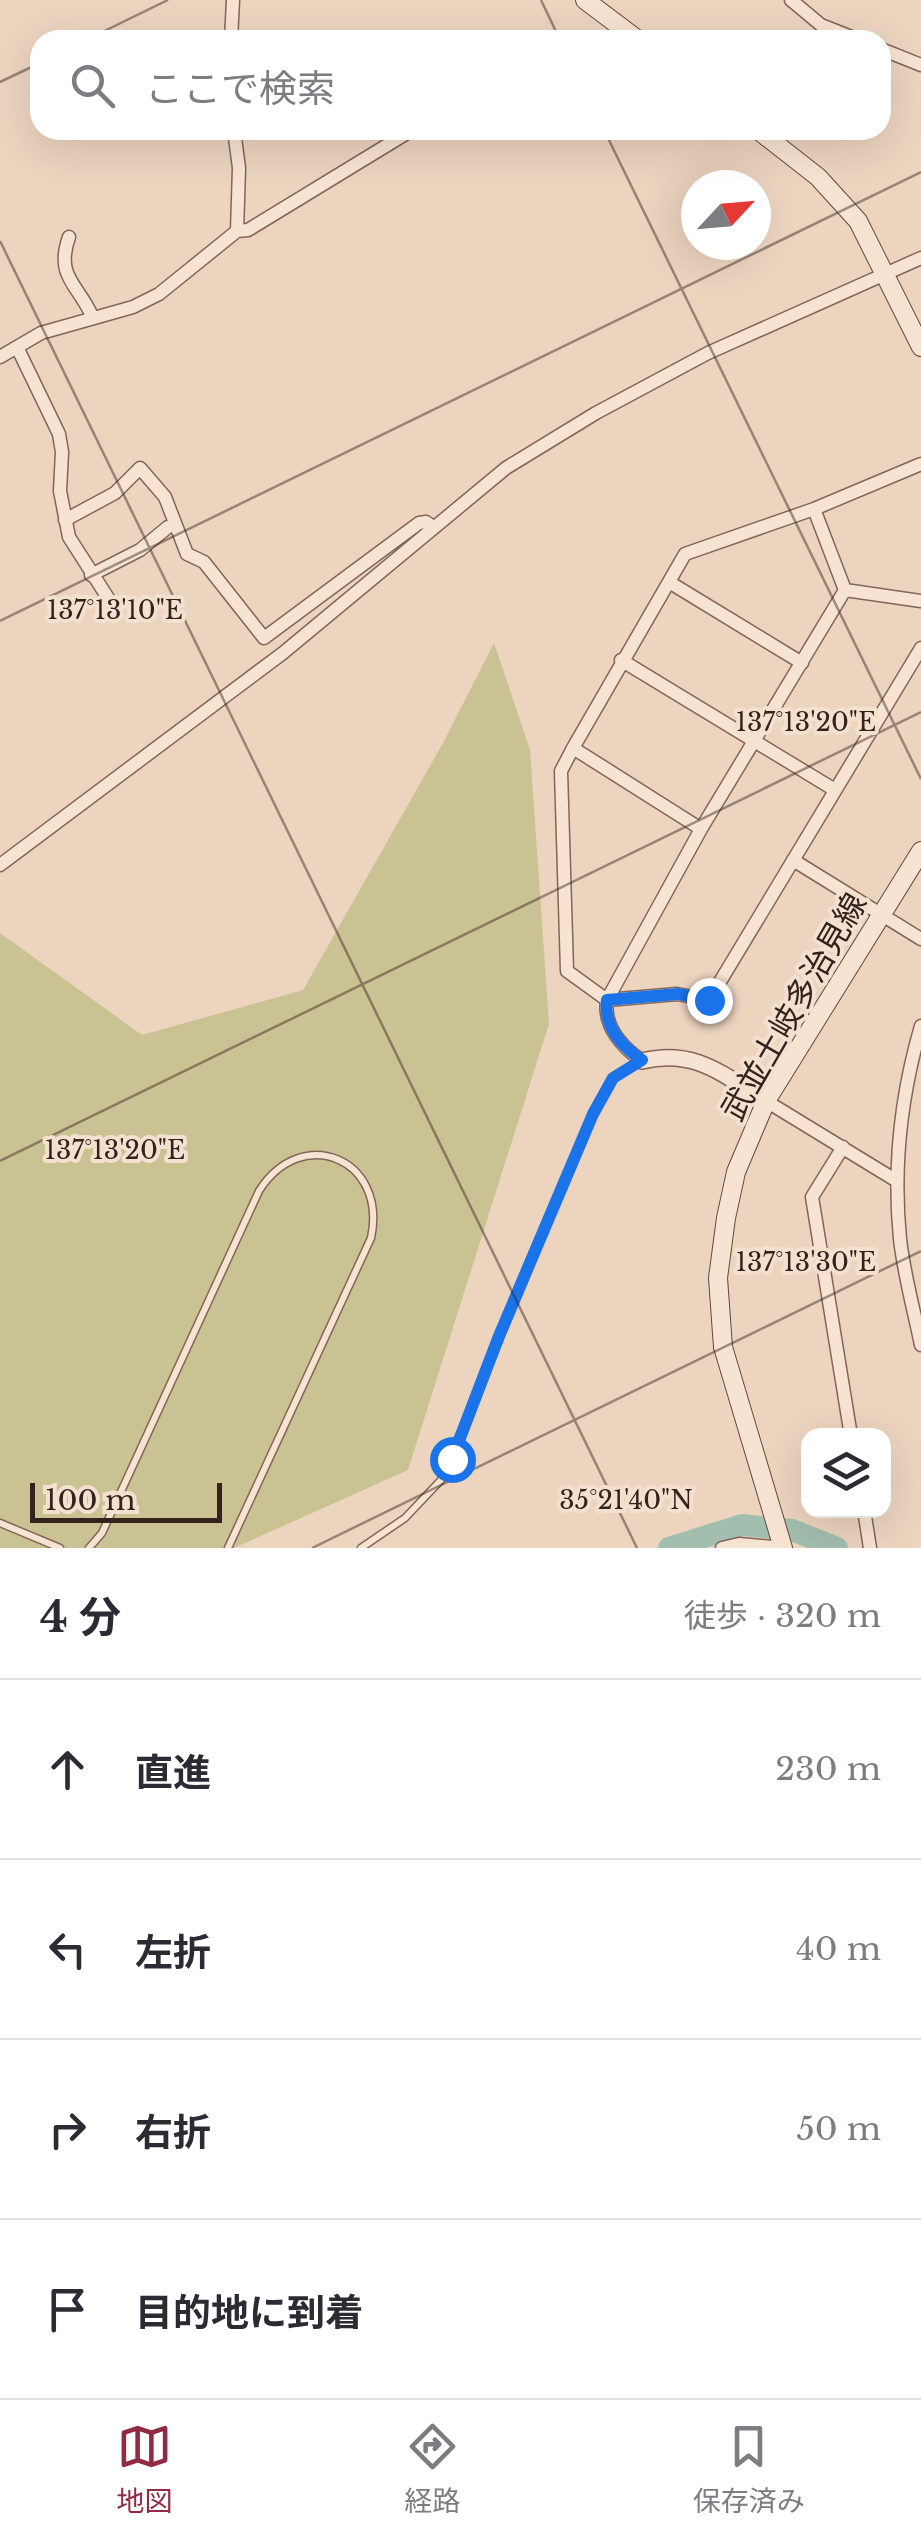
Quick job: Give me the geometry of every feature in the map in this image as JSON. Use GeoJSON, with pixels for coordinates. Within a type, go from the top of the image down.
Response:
{"type":"FeatureCollection","features":[{"type":"Feature","properties":{"kind":"main road"},"geometry":{"type":"LineString","coordinates":[[585,0],[625,30]]}},
{"type":"Feature","properties":{"kind":"main road"},"geometry":{"type":"LineString","coordinates":[[770,140],[840,198],[858,221],[921,347]]}},
{"type":"Feature","properties":{"kind":"main road","name":"武並土岐多治見線"},"geometry":{"type":"LineString","coordinates":[[784,1548],[723,1347],[718,1278],[736,1172],[766,1101],[921,851]]}},
{"type":"Feature","properties":{"kind":"street"},"geometry":{"type":"LineString","coordinates":[[232,30],[233,0]]}},
{"type":"Feature","properties":{"kind":"street"},"geometry":{"type":"LineString","coordinates":[[791,0],[820,25],[833,30]]}},
{"type":"Feature","properties":{"kind":"street"},"geometry":{"type":"LineString","coordinates":[[891,53],[921,65]]}},
{"type":"Feature","properties":{"kind":"street"},"geometry":{"type":"LineString","coordinates":[[237,140],[237,231]]}},
{"type":"Feature","properties":{"kind":"street"},"geometry":{"type":"LineString","coordinates":[[0,357],[41,333],[159,294],[237,231],[248,230],[396,140]]}},
{"type":"Feature","properties":{"kind":"street"},"geometry":{"type":"LineString","coordinates":[[69,237],[64,250],[65,272],[92,316]]}},
{"type":"Feature","properties":{"kind":"street"},"geometry":{"type":"LineString","coordinates":[[0,864],[283,653],[506,468],[596,413],[708,353],[921,258]]}},
{"type":"Feature","properties":{"kind":"street"},"geometry":{"type":"LineString","coordinates":[[17,347],[59,434],[64,520],[74,548],[108,598]]}},
{"type":"Feature","properties":{"kind":"street"},"geometry":{"type":"LineString","coordinates":[[921,464],[814,509],[685,554],[621,660],[562,771],[567,970],[607,1000],[678,994],[709,1000],[921,648]]}},
{"type":"Feature","properties":{"kind":"street"},"geometry":{"type":"LineString","coordinates":[[64,520],[116,493],[140,468],[161,490],[187,554],[204,562],[264,638],[419,524],[426,522],[433,527]]}},
{"type":"Feature","properties":{"kind":"street"},"geometry":{"type":"LineString","coordinates":[[814,509],[846,590]]}},
{"type":"Feature","properties":{"kind":"street"},"geometry":{"type":"LineString","coordinates":[[91,575],[140,550],[175,524]]}},
{"type":"Feature","properties":{"kind":"street"},"geometry":{"type":"LineString","coordinates":[[669,582],[802,662]]}},
{"type":"Feature","properties":{"kind":"street"},"geometry":{"type":"LineString","coordinates":[[846,590],[921,601]]}},
{"type":"Feature","properties":{"kind":"street"},"geometry":{"type":"LineString","coordinates":[[846,590],[701,829],[607,1000],[605,1011],[615,1036],[642,1060],[662,1056],[702,1062],[897,1181]]}},
{"type":"Feature","properties":{"kind":"street"},"geometry":{"type":"LineString","coordinates":[[621,660],[835,790]]}},
{"type":"Feature","properties":{"kind":"street"},"geometry":{"type":"LineString","coordinates":[[572,748],[701,829]]}},
{"type":"Feature","properties":{"kind":"street"},"geometry":{"type":"LineString","coordinates":[[793,860],[921,939]]}},
{"type":"Feature","properties":{"kind":"street"},"geometry":{"type":"LineString","coordinates":[[921,1026],[902,1109],[897,1181],[900,1241],[921,1345]]}},
{"type":"Feature","properties":{"kind":"street"},"geometry":{"type":"LineString","coordinates":[[843,1147],[812,1197],[851,1428]]}},
{"type":"Feature","properties":{"kind":"street"},"geometry":{"type":"LineString","coordinates":[[865,1518],[870,1548]]}},
{"type":"Feature","properties":{"kind":"street"},"geometry":{"type":"LineString","coordinates":[[722,1548],[738,1544],[784,1548]]}},
{"type":"Feature","properties":{"kind":"lane"},"geometry":{"type":"LineString","coordinates":[[361,1548],[405,1518],[442,1480],[593,1114],[613,1078],[642,1060]]}},
{"type":"Feature","properties":{"kind":"lane"},"geometry":{"type":"LineString","coordinates":[[89,1548],[102,1533],[259,1191],[270,1174],[286,1162],[324,1154],[360,1173],[372,1194],[376,1216],[371,1238],[228,1548]]}},
{"type":"Feature","properties":{"kind":"lane"},"geometry":{"type":"LineString","coordinates":[[0,1522],[60,1548]]}},
{"type":"Feature","properties":{"kind":"shaded area"},"geometry":{"type":"Polygon","coordinates":[[[494,643],[530,750],[549,1024],[408,1470],[234,1548],[0,1548],[0,933],[142,1035],[303,990],[443,743],[494,643]]]}},
{"type":"Feature","properties":{"kind":"waterway"},"geometry":{"type":"LineString","coordinates":[[669,1548],[742,1525],[792,1530],[837,1548]]}},
{"type":"Feature","properties":{"kind":"route"},"geometry":{"type":"LineString","coordinates":[[452,1459],[499,1336],[593,1114],[613,1078],[642,1060],[615,1036],[605,1011],[607,1000],[678,994],[709,1000]]}}]}
